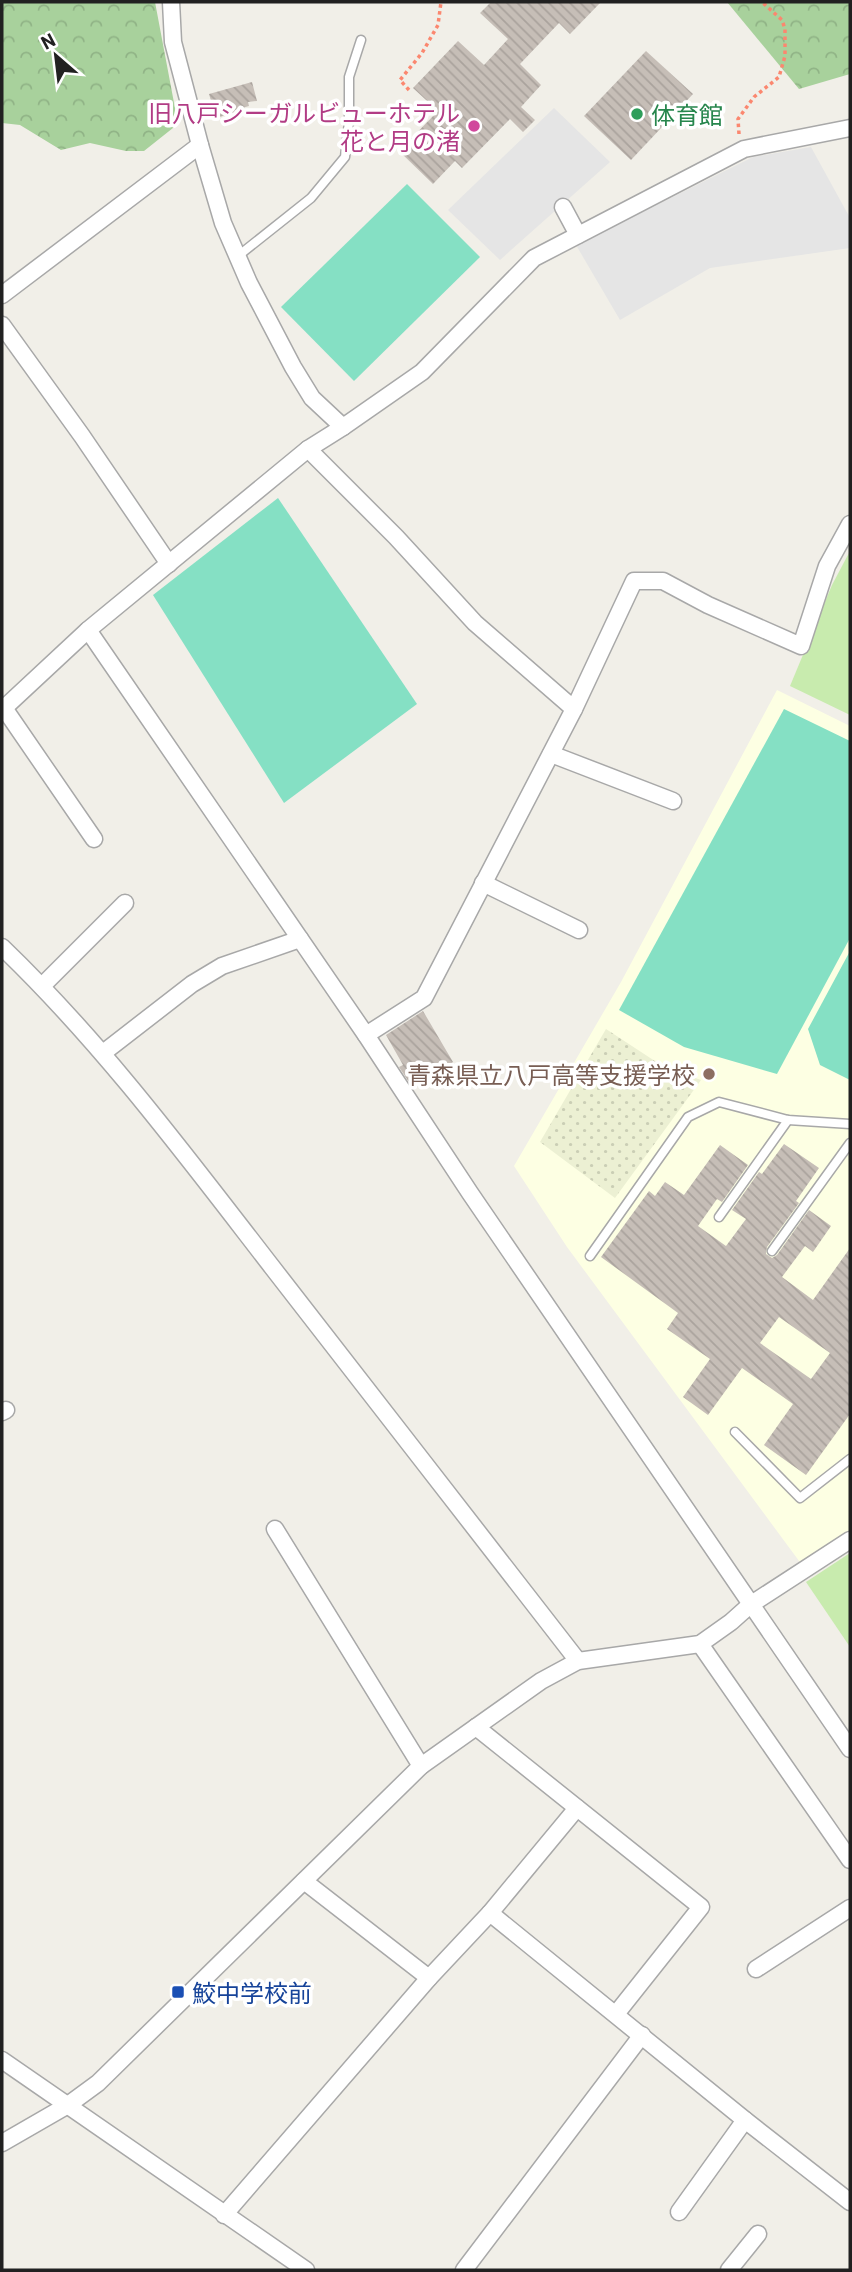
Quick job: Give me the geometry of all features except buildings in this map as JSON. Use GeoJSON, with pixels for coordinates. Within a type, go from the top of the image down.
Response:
{"type":"FeatureCollection","features":[{"type":"Feature","properties":{"kind":"street"},"geometry":{"type":"LineString","coordinates":[[171,2],[173,42],[223,223],[249,283],[293,367],[312,398],[343,427]]}},
{"type":"Feature","properties":{"kind":"street"},"geometry":{"type":"LineString","coordinates":[[94,839],[3,709],[88,630],[308,449],[422,372],[534,258],[744,149],[850,128]]}},
{"type":"Feature","properties":{"kind":"street"},"geometry":{"type":"LineString","coordinates":[[2,295],[200,145]]}},
{"type":"Feature","properties":{"kind":"street"},"geometry":{"type":"LineString","coordinates":[[563,207],[578,235]]}},
{"type":"Feature","properties":{"kind":"street"},"geometry":{"type":"LineString","coordinates":[[2,325],[169,564]]}},
{"type":"Feature","properties":{"kind":"street"},"geometry":{"type":"LineString","coordinates":[[308,449],[396,537],[475,624],[574,709]]}},
{"type":"Feature","properties":{"kind":"street"},"geometry":{"type":"LineString","coordinates":[[366,1035],[424,998],[574,709],[634,581],[663,581],[708,605],[801,646],[827,566],[850,524]]}},
{"type":"Feature","properties":{"kind":"street"},"geometry":{"type":"LineString","coordinates":[[88,630],[850,1749]]}},
{"type":"Feature","properties":{"kind":"street"},"geometry":{"type":"LineString","coordinates":[[551,754],[673,801]]}},
{"type":"Feature","properties":{"kind":"street"},"geometry":{"type":"LineString","coordinates":[[483,883],[579,930]]}},
{"type":"Feature","properties":{"kind":"street"},"geometry":{"type":"LineString","coordinates":[[42,986],[125,903]]}},
{"type":"Feature","properties":{"kind":"street"},"geometry":{"type":"LineString","coordinates":[[103,1053],[192,984],[222,966],[300,939]]}},
{"type":"Feature","properties":{"kind":"street"},"geometry":{"type":"LineString","coordinates":[[2,947],[103,1053],[578,1661]]}},
{"type":"Feature","properties":{"kind":"street"},"geometry":{"type":"LineString","coordinates":[[275,1529],[421,1766]]}},
{"type":"Feature","properties":{"kind":"street"},"geometry":{"type":"LineString","coordinates":[[2,2143],[68,2105],[98,2083],[421,1766],[541,1681],[578,1661],[700,1644],[750,1605],[850,1540]]}},
{"type":"Feature","properties":{"kind":"street"},"geometry":{"type":"LineString","coordinates":[[700,1644],[850,1860]]}},
{"type":"Feature","properties":{"kind":"street"},"geometry":{"type":"LineString","coordinates":[[477,1727],[701,1907],[616,2014]]}},
{"type":"Feature","properties":{"kind":"street"},"geometry":{"type":"LineString","coordinates":[[224,2216],[429,1978],[490,1913],[577,1808]]}},
{"type":"Feature","properties":{"kind":"street"},"geometry":{"type":"LineString","coordinates":[[304,1881],[429,1978]]}},
{"type":"Feature","properties":{"kind":"street"},"geometry":{"type":"LineString","coordinates":[[756,1969],[850,1908]]}},
{"type":"Feature","properties":{"kind":"street"},"geometry":{"type":"LineString","coordinates":[[490,1913],[850,2202]]}},
{"type":"Feature","properties":{"kind":"street"},"geometry":{"type":"LineString","coordinates":[[464,2270],[642,2035]]}},
{"type":"Feature","properties":{"kind":"street"},"geometry":{"type":"LineString","coordinates":[[2,2060],[224,2216],[306,2270]]}},
{"type":"Feature","properties":{"kind":"street"},"geometry":{"type":"LineString","coordinates":[[679,2212],[745,2120]]}},
{"type":"Feature","properties":{"kind":"street"},"geometry":{"type":"LineString","coordinates":[[729,2270],[758,2234]]}},
{"type":"Feature","properties":{"kind":"lane"},"geometry":{"type":"LineString","coordinates":[[238,256],[311,198],[345,157],[349,122],[349,77],[360,40]]}},
{"type":"Feature","properties":{"kind":"lane"},"geometry":{"type":"LineString","coordinates":[[590,1256],[688,1117],[719,1102],[788,1120],[850,1124]]}},
{"type":"Feature","properties":{"kind":"lane"},"geometry":{"type":"LineString","coordinates":[[719,1217],[788,1120]]}},
{"type":"Feature","properties":{"kind":"lane"},"geometry":{"type":"LineString","coordinates":[[772,1251],[850,1143]]}},
{"type":"Feature","properties":{"kind":"lane"},"geometry":{"type":"LineString","coordinates":[[735,1432],[800,1498],[850,1459]]}},
{"type":"Feature","properties":{"kind":"path"},"geometry":{"type":"LineString","coordinates":[[409,90],[400,80],[422,53],[438,25],[440,2]]}},
{"type":"Feature","properties":{"kind":"path"},"geometry":{"type":"LineString","coordinates":[[744,149],[738,118],[754,97],[779,77],[785,56],[785,29],[782,20],[762,2]]}},
{"type":"Feature","properties":{"kind":"shaded area"},"geometry":{"type":"Polygon","coordinates":[[[554,108],[610,162],[500,260],[448,210],[554,108]]]}},
{"type":"Feature","properties":{"kind":"shaded area"},"geometry":{"type":"Polygon","coordinates":[[[811,147],[850,218],[850,248],[710,268],[620,320],[576,245],[753,157],[811,147]]]}},
{"type":"Feature","properties":{"kind":"shaded area","name":"青森県立八戸高等支援学校"},"geometry":{"type":"Polygon","coordinates":[[[777,690],[850,726],[850,1540],[805,1569],[567,1247],[514,1166],[621,982],[777,690]]]}},
{"type":"Feature","properties":{"kind":"shaded area"},"geometry":{"type":"Polygon","coordinates":[[[606,1029],[664,1067],[701,1080],[615,1198],[540,1142],[606,1029]]]}},
{"type":"Feature","properties":{"kind":"green space"},"geometry":{"type":"Polygon","coordinates":[[[2,2],[155,2],[178,124],[144,151],[126,151],[90,143],[61,150],[20,125],[2,123],[2,2]]]}},
{"type":"Feature","properties":{"kind":"green space"},"geometry":{"type":"Polygon","coordinates":[[[727,2],[850,2],[850,74],[799,89],[727,2]]]}},
{"type":"Feature","properties":{"kind":"green space"},"geometry":{"type":"Polygon","coordinates":[[[407,184],[480,257],[354,381],[281,307],[407,184]]]}},
{"type":"Feature","properties":{"kind":"green space"},"geometry":{"type":"Polygon","coordinates":[[[278,498],[417,704],[284,803],[153,595],[278,498]]]}},
{"type":"Feature","properties":{"kind":"green space"},"geometry":{"type":"Polygon","coordinates":[[[850,551],[850,715],[790,686],[832,585],[850,551]]]}},
{"type":"Feature","properties":{"kind":"green space"},"geometry":{"type":"Polygon","coordinates":[[[784,709],[850,741],[850,938],[777,1074],[684,1047],[619,1010],[784,709]]]}},
{"type":"Feature","properties":{"kind":"green space"},"geometry":{"type":"Polygon","coordinates":[[[850,951],[850,1080],[820,1065],[808,1029],[850,951]]]}},
{"type":"Feature","properties":{"kind":"green space"},"geometry":{"type":"Polygon","coordinates":[[[850,1553],[850,1647],[806,1582],[850,1553]]]}},
{"type":"Feature","properties":{"kind":"place","name":"体育館"},"geometry":{"type":"Point","coordinates":[637,114]}},
{"type":"Feature","properties":{"kind":"place","name":"旧八戸シーガルビューホテル 花と月の渚"},"geometry":{"type":"Point","coordinates":[474,126]}},
{"type":"Feature","properties":{"kind":"place","name":"青森県立八戸高等支援学校"},"geometry":{"type":"Point","coordinates":[709,1074]}},
{"type":"Feature","properties":{"kind":"place","name":"鮫中学校前"},"geometry":{"type":"Point","coordinates":[178,1992]}}]}
